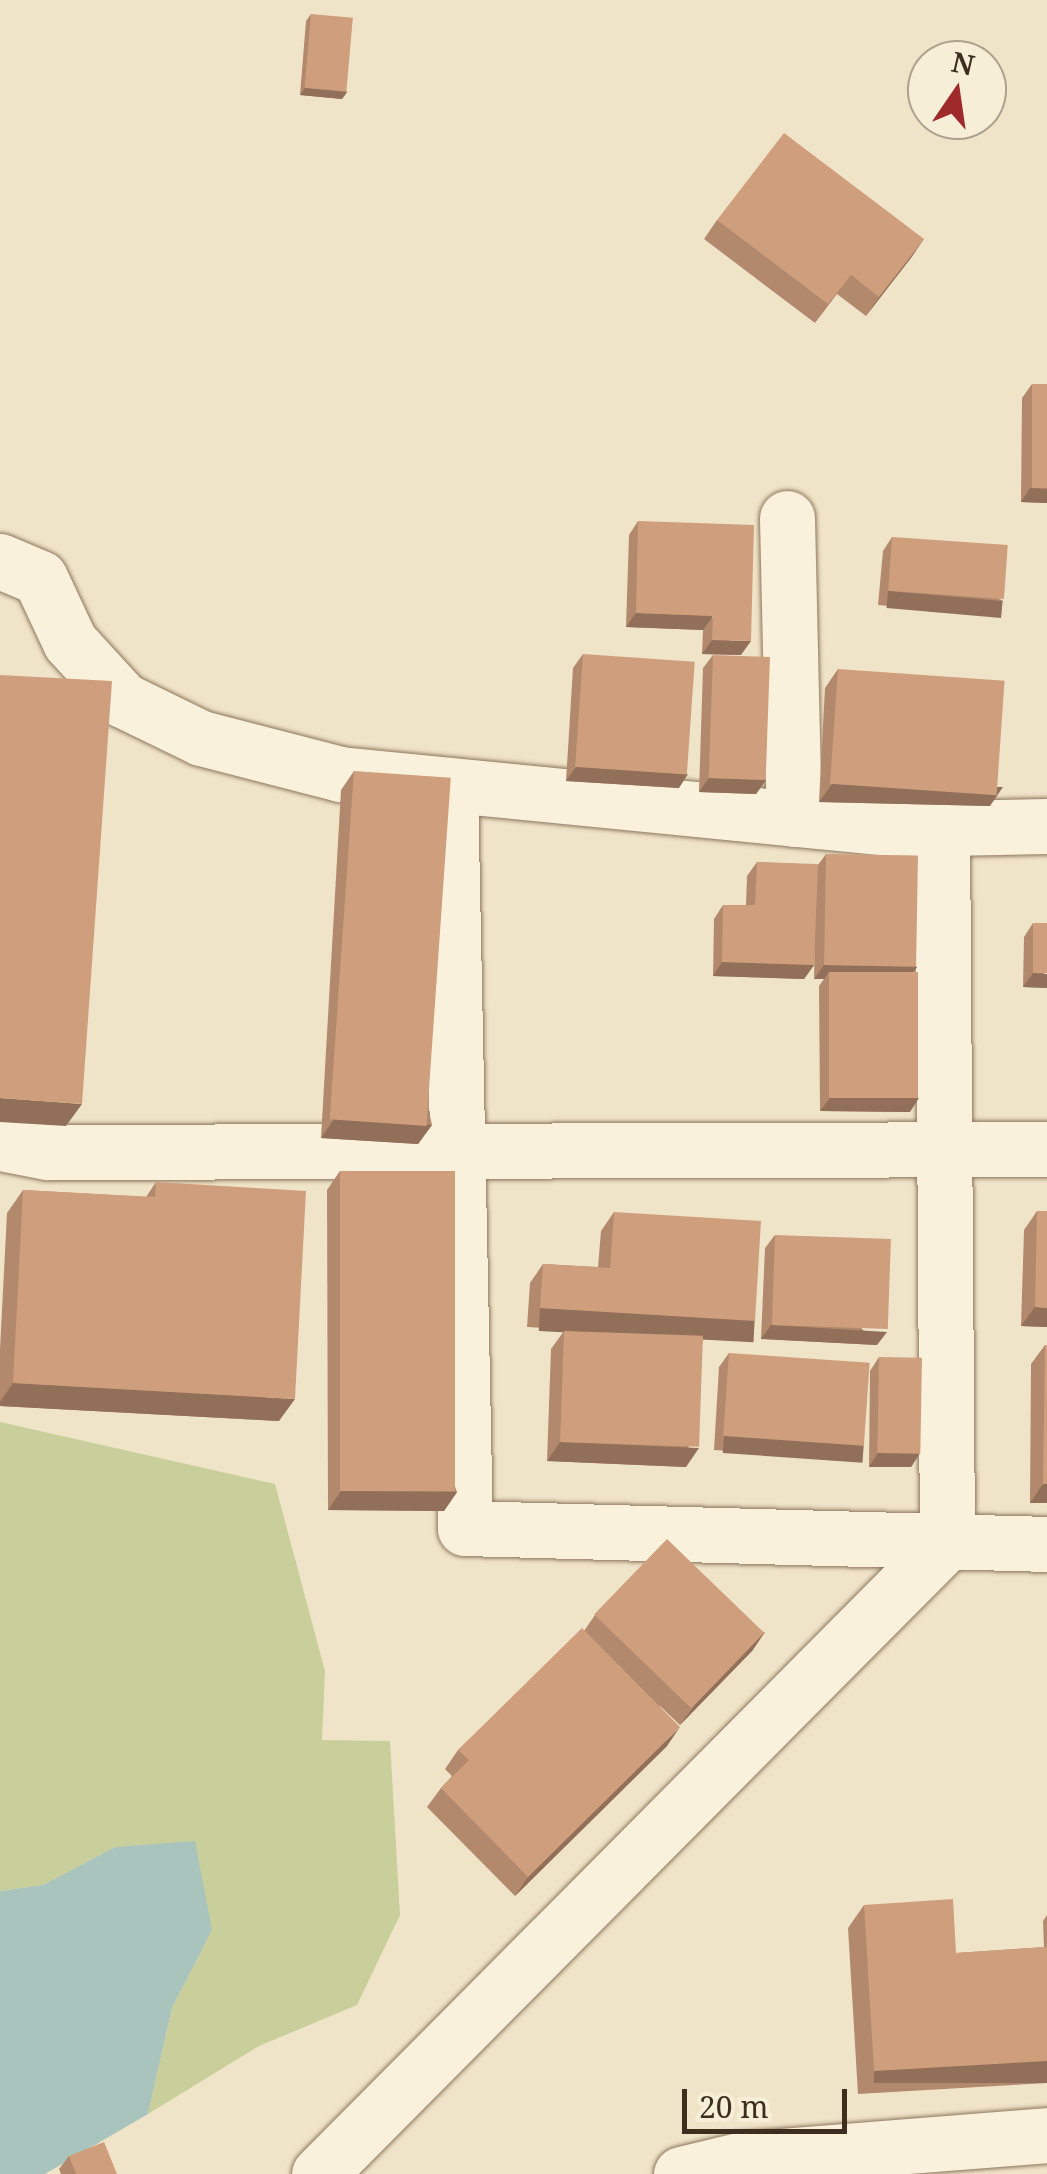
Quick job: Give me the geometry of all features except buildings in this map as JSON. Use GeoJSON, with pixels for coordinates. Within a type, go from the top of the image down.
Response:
{"type":"FeatureCollection","features":[{"type":"Feature","properties":{"kind":"street"},"geometry":{"type":"LineString","coordinates":[[786,518],[794,819]]}},
{"type":"Feature","properties":{"kind":"street"},"geometry":{"type":"LineString","coordinates":[[0,561],[40,578],[78,653],[123,700],[200,738],[340,774],[450,788],[794,819],[942,828],[1047,826]]}},
{"type":"Feature","properties":{"kind":"street"},"geometry":{"type":"LineString","coordinates":[[450,788],[463,1145],[465,1528],[1047,1544]]}},
{"type":"Feature","properties":{"kind":"street"},"geometry":{"type":"LineString","coordinates":[[318,2174],[946,1542],[940,1148],[942,828]]}},
{"type":"Feature","properties":{"kind":"street"},"geometry":{"type":"LineString","coordinates":[[0,1143],[47,1152],[463,1145],[1047,1149]]}},
{"type":"Feature","properties":{"kind":"street"},"geometry":{"type":"LineString","coordinates":[[680,2174],[742,2159],[1047,2135]]}},
{"type":"Feature","properties":{"kind":"green space"},"geometry":{"type":"Polygon","coordinates":[[[0,1422],[275,1484],[325,1671],[322,1740],[390,1741],[400,1915],[357,2005],[259,2046],[148,2114],[172,2008],[212,1930],[115,1847],[43,1885],[0,1891],[0,1422]]]}},
{"type":"Feature","properties":{"kind":"water"},"geometry":{"type":"Polygon","coordinates":[[[195,1841],[212,1930],[172,2008],[148,2114],[45,2174],[0,2174],[0,1891],[43,1885],[115,1847],[195,1841]]]}}]}
